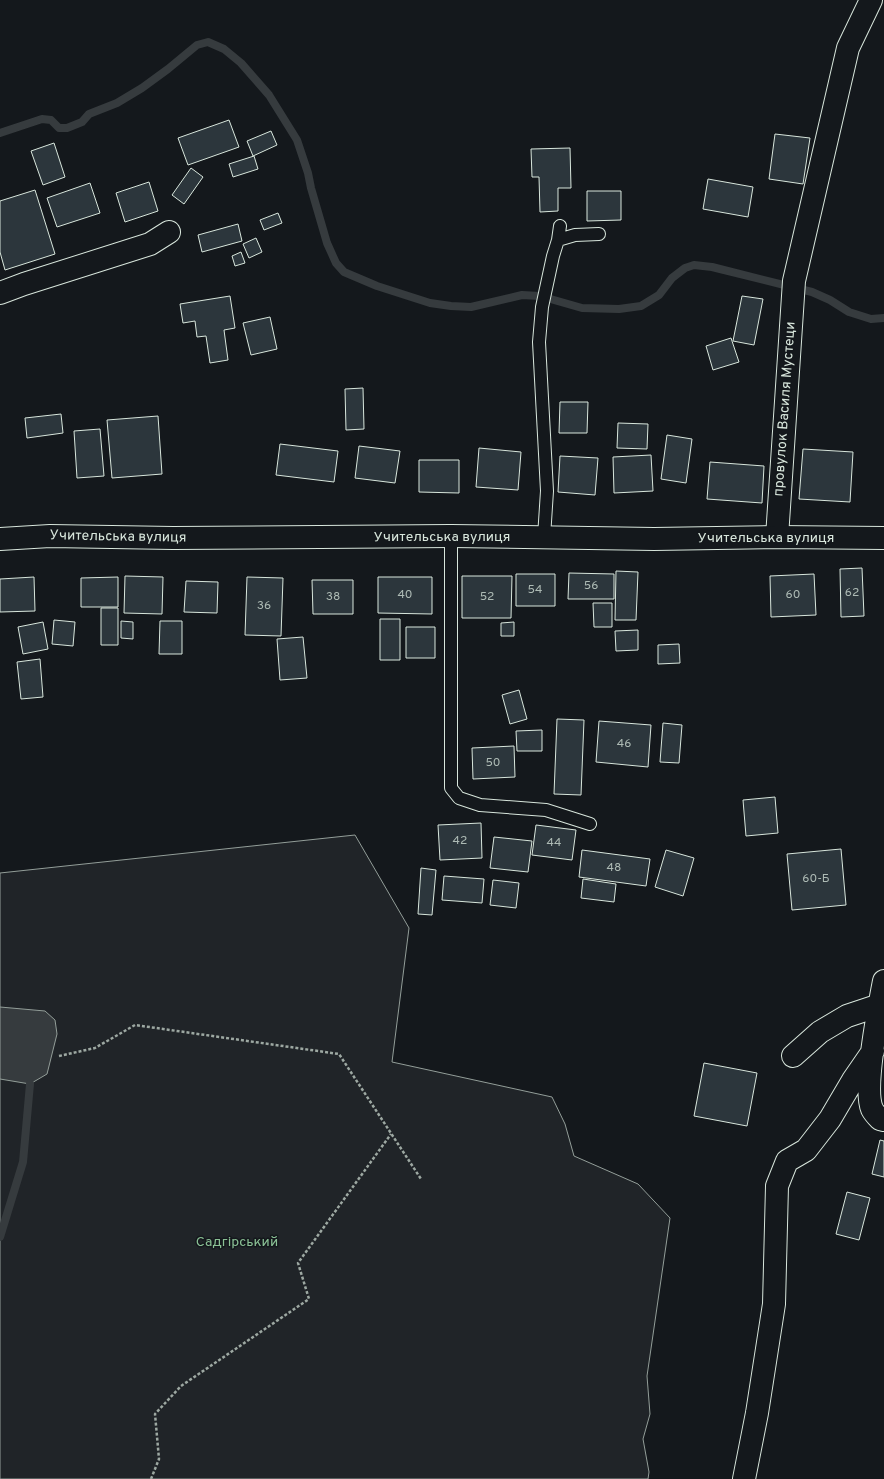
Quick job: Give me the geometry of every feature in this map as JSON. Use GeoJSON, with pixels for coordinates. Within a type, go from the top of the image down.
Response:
{"type":"FeatureCollection","features":[{"type":"Feature","properties":{"kind":"street","name":"провулок Василя Мустеци"},"geometry":{"type":"LineString","coordinates":[[777,537],[793,288],[848,48],[871,0]]}},
{"type":"Feature","properties":{"kind":"street"},"geometry":{"type":"LineString","coordinates":[[0,293],[150,244],[168,232]]}},
{"type":"Feature","properties":{"kind":"street","name":"Учительська вулиця"},"geometry":{"type":"LineString","coordinates":[[0,539],[50,536],[173,538],[451,536],[654,539],[777,537],[884,538]]}},
{"type":"Feature","properties":{"kind":"street"},"geometry":{"type":"LineString","coordinates":[[884,981],[873,1050],[869,1090],[872,1109],[880,1119],[884,1120]]}},
{"type":"Feature","properties":{"kind":"street"},"geometry":{"type":"LineString","coordinates":[[793,1056],[820,1032],[847,1016],[880,1005]]}},
{"type":"Feature","properties":{"kind":"street"},"geometry":{"type":"LineString","coordinates":[[744,1479],[757,1413],[774,1304],[776,1186],[787,1161],[806,1150],[830,1119],[873,1050]]}},
{"type":"Feature","properties":{"kind":"lane"},"geometry":{"type":"LineString","coordinates":[[544,537],[547,492],[538,342],[542,307],[560,226]]}},
{"type":"Feature","properties":{"kind":"lane"},"geometry":{"type":"LineString","coordinates":[[558,240],[575,235],[599,234]]}},
{"type":"Feature","properties":{"kind":"lane"},"geometry":{"type":"LineString","coordinates":[[451,536],[451,788],[459,798],[480,805],[546,810],[590,824]]}},
{"type":"Feature","properties":{"kind":"path"},"geometry":{"type":"LineString","coordinates":[[59,1056],[95,1048],[136,1025],[339,1054],[421,1178]]}},
{"type":"Feature","properties":{"kind":"path"},"geometry":{"type":"LineString","coordinates":[[151,1479],[159,1459],[156,1414],[182,1386],[310,1298],[298,1263],[391,1134]]}},
{"type":"Feature","properties":{"kind":"green space","name":"Садгірський"},"geometry":{"type":"Polygon","coordinates":[[[355,835],[409,928],[392,1062],[552,1097],[565,1124],[574,1156],[638,1184],[670,1218],[647,1376],[650,1414],[643,1439],[649,1472],[648,1479],[0,1479],[0,873],[355,835]]]}},
{"type":"Feature","properties":{"kind":"shaded area"},"geometry":{"type":"Polygon","coordinates":[[[0,1007],[45,1011],[55,1020],[57,1034],[47,1074],[30,1084],[0,1079],[0,1007]]]}},
{"type":"Feature","properties":{"kind":"building"},"geometry":{"type":"Polygon","coordinates":[[[229,120],[239,147],[188,165],[178,138],[229,120]]]}},
{"type":"Feature","properties":{"kind":"building"},"geometry":{"type":"Polygon","coordinates":[[[271,131],[277,145],[253,156],[247,141],[271,131]]]}},
{"type":"Feature","properties":{"kind":"building"},"geometry":{"type":"Polygon","coordinates":[[[775,134],[810,138],[803,184],[769,179],[775,134]]]}},
{"type":"Feature","properties":{"kind":"building"},"geometry":{"type":"Polygon","coordinates":[[[54,143],[65,177],[43,185],[31,151],[54,143]]]}},
{"type":"Feature","properties":{"kind":"building"},"geometry":{"type":"Polygon","coordinates":[[[570,148],[571,188],[558,188],[558,211],[540,212],[539,177],[532,177],[531,149],[570,148]]]}},
{"type":"Feature","properties":{"kind":"building"},"geometry":{"type":"Polygon","coordinates":[[[254,156],[258,169],[233,177],[229,164],[254,156]]]}},
{"type":"Feature","properties":{"kind":"building"},"geometry":{"type":"Polygon","coordinates":[[[191,168],[203,177],[184,204],[172,195],[191,168]]]}},
{"type":"Feature","properties":{"kind":"building"},"geometry":{"type":"Polygon","coordinates":[[[708,179],[753,187],[748,217],[703,209],[708,179]]]}},
{"type":"Feature","properties":{"kind":"building"},"geometry":{"type":"Polygon","coordinates":[[[149,182],[158,211],[125,222],[116,193],[149,182]]]}},
{"type":"Feature","properties":{"kind":"building"},"geometry":{"type":"Polygon","coordinates":[[[90,183],[100,213],[57,227],[47,198],[90,183]]]}},
{"type":"Feature","properties":{"kind":"building"},"geometry":{"type":"Polygon","coordinates":[[[35,190],[55,254],[5,270],[0,252],[0,201],[35,190]]]}},
{"type":"Feature","properties":{"kind":"building"},"geometry":{"type":"Polygon","coordinates":[[[587,191],[621,191],[621,220],[587,221],[587,191]]]}},
{"type":"Feature","properties":{"kind":"building"},"geometry":{"type":"Polygon","coordinates":[[[278,213],[282,223],[264,230],[260,220],[278,213]]]}},
{"type":"Feature","properties":{"kind":"building"},"geometry":{"type":"Polygon","coordinates":[[[238,224],[242,241],[202,252],[198,235],[238,224]]]}},
{"type":"Feature","properties":{"kind":"building"},"geometry":{"type":"Polygon","coordinates":[[[256,238],[262,252],[249,258],[243,244],[256,238]]]}},
{"type":"Feature","properties":{"kind":"building"},"geometry":{"type":"Polygon","coordinates":[[[241,252],[245,263],[235,266],[232,256],[241,252]]]}},
{"type":"Feature","properties":{"kind":"building"},"geometry":{"type":"Polygon","coordinates":[[[230,296],[235,328],[224,330],[228,360],[210,363],[206,336],[197,337],[195,321],[183,323],[180,304],[230,296]]]}},
{"type":"Feature","properties":{"kind":"building"},"geometry":{"type":"Polygon","coordinates":[[[742,296],[763,299],[754,345],[733,341],[742,296]]]}},
{"type":"Feature","properties":{"kind":"building"},"geometry":{"type":"Polygon","coordinates":[[[270,317],[277,349],[251,355],[243,323],[270,317]]]}},
{"type":"Feature","properties":{"kind":"building"},"geometry":{"type":"Polygon","coordinates":[[[731,338],[739,362],[713,370],[706,346],[731,338]]]}},
{"type":"Feature","properties":{"kind":"building"},"geometry":{"type":"Polygon","coordinates":[[[363,388],[364,429],[346,430],[345,389],[363,388]]]}},
{"type":"Feature","properties":{"kind":"building"},"geometry":{"type":"Polygon","coordinates":[[[560,402],[588,402],[587,433],[559,433],[560,402]]]}},
{"type":"Feature","properties":{"kind":"building"},"geometry":{"type":"Polygon","coordinates":[[[61,414],[63,433],[27,438],[25,418],[61,414]]]}},
{"type":"Feature","properties":{"kind":"building"},"geometry":{"type":"Polygon","coordinates":[[[158,416],[162,474],[112,478],[107,420],[158,416]]]}},
{"type":"Feature","properties":{"kind":"building"},"geometry":{"type":"Polygon","coordinates":[[[618,423],[648,424],[647,449],[617,448],[618,423]]]}},
{"type":"Feature","properties":{"kind":"building"},"geometry":{"type":"Polygon","coordinates":[[[100,429],[104,476],[77,478],[74,431],[100,429]]]}},
{"type":"Feature","properties":{"kind":"building"},"geometry":{"type":"Polygon","coordinates":[[[667,435],[692,439],[686,483],[661,479],[667,435]]]}},
{"type":"Feature","properties":{"kind":"building"},"geometry":{"type":"Polygon","coordinates":[[[280,444],[338,451],[334,482],[276,475],[280,444]]]}},
{"type":"Feature","properties":{"kind":"building"},"geometry":{"type":"Polygon","coordinates":[[[359,446],[400,451],[395,483],[355,478],[359,446]]]}},
{"type":"Feature","properties":{"kind":"building"},"geometry":{"type":"Polygon","coordinates":[[[479,448],[521,452],[518,490],[476,487],[479,448]]]}},
{"type":"Feature","properties":{"kind":"building"},"geometry":{"type":"Polygon","coordinates":[[[803,449],[853,452],[850,502],[799,499],[803,449]]]}},
{"type":"Feature","properties":{"kind":"building"},"geometry":{"type":"Polygon","coordinates":[[[651,455],[653,491],[614,493],[613,457],[651,455]]]}},
{"type":"Feature","properties":{"kind":"building"},"geometry":{"type":"Polygon","coordinates":[[[560,456],[598,458],[595,495],[558,492],[560,456]]]}},
{"type":"Feature","properties":{"kind":"building"},"geometry":{"type":"Polygon","coordinates":[[[419,460],[459,460],[459,493],[419,492],[419,460]]]}},
{"type":"Feature","properties":{"kind":"building"},"geometry":{"type":"Polygon","coordinates":[[[710,462],[764,466],[762,503],[707,499],[710,462]]]}},
{"type":"Feature","properties":{"kind":"building"},"geometry":{"type":"Polygon","coordinates":[[[862,568],[864,616],[841,617],[840,569],[862,568]]]}},
{"type":"Feature","properties":{"kind":"building"},"geometry":{"type":"Polygon","coordinates":[[[616,571],[638,572],[636,620],[615,620],[616,571]]]}},
{"type":"Feature","properties":{"kind":"building"},"geometry":{"type":"Polygon","coordinates":[[[569,573],[614,574],[614,599],[568,599],[569,573]]]}},
{"type":"Feature","properties":{"kind":"building"},"geometry":{"type":"Polygon","coordinates":[[[516,574],[555,574],[555,606],[516,606],[516,574]]]}},
{"type":"Feature","properties":{"kind":"building"},"geometry":{"type":"Polygon","coordinates":[[[814,574],[816,615],[771,617],[770,576],[814,574]]]}},
{"type":"Feature","properties":{"kind":"building"},"geometry":{"type":"Polygon","coordinates":[[[125,576],[163,577],[162,614],[124,613],[125,576]]]}},
{"type":"Feature","properties":{"kind":"building"},"geometry":{"type":"Polygon","coordinates":[[[462,576],[512,576],[511,618],[462,618],[462,576]]]}},
{"type":"Feature","properties":{"kind":"building"},"geometry":{"type":"Polygon","coordinates":[[[34,577],[35,611],[0,612],[0,579],[34,577]]]}},
{"type":"Feature","properties":{"kind":"building"},"geometry":{"type":"Polygon","coordinates":[[[118,577],[118,607],[81,607],[81,578],[118,577]]]}},
{"type":"Feature","properties":{"kind":"building"},"geometry":{"type":"Polygon","coordinates":[[[247,577],[283,578],[281,636],[245,635],[247,577]]]}},
{"type":"Feature","properties":{"kind":"building"},"geometry":{"type":"Polygon","coordinates":[[[378,577],[432,577],[432,614],[378,613],[378,577]]]}},
{"type":"Feature","properties":{"kind":"building"},"geometry":{"type":"Polygon","coordinates":[[[312,580],[353,580],[353,614],[313,614],[312,580]]]}},
{"type":"Feature","properties":{"kind":"building"},"geometry":{"type":"Polygon","coordinates":[[[186,581],[218,582],[217,613],[184,612],[186,581]]]}},
{"type":"Feature","properties":{"kind":"building"},"geometry":{"type":"Polygon","coordinates":[[[593,603],[612,603],[612,627],[594,627],[593,603]]]}},
{"type":"Feature","properties":{"kind":"building"},"geometry":{"type":"Polygon","coordinates":[[[101,608],[118,608],[118,645],[101,645],[101,608]]]}},
{"type":"Feature","properties":{"kind":"building"},"geometry":{"type":"Polygon","coordinates":[[[380,619],[400,619],[400,660],[380,660],[380,619]]]}},
{"type":"Feature","properties":{"kind":"building"},"geometry":{"type":"Polygon","coordinates":[[[54,620],[75,622],[73,646],[52,644],[54,620]]]}},
{"type":"Feature","properties":{"kind":"building"},"geometry":{"type":"Polygon","coordinates":[[[121,621],[133,622],[133,639],[121,638],[121,621]]]}},
{"type":"Feature","properties":{"kind":"building"},"geometry":{"type":"Polygon","coordinates":[[[160,621],[182,621],[182,654],[159,654],[160,621]]]}},
{"type":"Feature","properties":{"kind":"building"},"geometry":{"type":"Polygon","coordinates":[[[43,622],[48,649],[23,654],[18,627],[43,622]]]}},
{"type":"Feature","properties":{"kind":"building"},"geometry":{"type":"Polygon","coordinates":[[[514,622],[514,636],[501,636],[501,623],[514,622]]]}},
{"type":"Feature","properties":{"kind":"building"},"geometry":{"type":"Polygon","coordinates":[[[406,627],[435,627],[435,658],[406,658],[406,627]]]}},
{"type":"Feature","properties":{"kind":"building"},"geometry":{"type":"Polygon","coordinates":[[[638,630],[638,650],[616,651],[615,631],[638,630]]]}},
{"type":"Feature","properties":{"kind":"building"},"geometry":{"type":"Polygon","coordinates":[[[303,637],[307,678],[280,680],[277,639],[303,637]]]}},
{"type":"Feature","properties":{"kind":"building"},"geometry":{"type":"Polygon","coordinates":[[[679,644],[680,663],[658,664],[658,645],[679,644]]]}},
{"type":"Feature","properties":{"kind":"building"},"geometry":{"type":"Polygon","coordinates":[[[40,659],[43,697],[21,699],[17,662],[40,659]]]}},
{"type":"Feature","properties":{"kind":"building"},"geometry":{"type":"Polygon","coordinates":[[[519,690],[527,719],[510,724],[502,695],[519,690]]]}},
{"type":"Feature","properties":{"kind":"building"},"geometry":{"type":"Polygon","coordinates":[[[557,719],[584,720],[581,795],[554,794],[557,719]]]}},
{"type":"Feature","properties":{"kind":"building"},"geometry":{"type":"Polygon","coordinates":[[[599,721],[651,725],[648,767],[596,762],[599,721]]]}},
{"type":"Feature","properties":{"kind":"building"},"geometry":{"type":"Polygon","coordinates":[[[663,723],[682,725],[679,763],[660,762],[663,723]]]}},
{"type":"Feature","properties":{"kind":"building"},"geometry":{"type":"Polygon","coordinates":[[[542,730],[542,751],[517,751],[516,731],[542,730]]]}},
{"type":"Feature","properties":{"kind":"building"},"geometry":{"type":"Polygon","coordinates":[[[514,746],[515,777],[473,779],[472,748],[514,746]]]}},
{"type":"Feature","properties":{"kind":"building"},"geometry":{"type":"Polygon","coordinates":[[[775,797],[778,833],[746,836],[743,800],[775,797]]]}},
{"type":"Feature","properties":{"kind":"building"},"geometry":{"type":"Polygon","coordinates":[[[481,823],[482,858],[440,860],[438,825],[481,823]]]}},
{"type":"Feature","properties":{"kind":"building"},"geometry":{"type":"Polygon","coordinates":[[[536,825],[576,830],[572,860],[532,855],[536,825]]]}},
{"type":"Feature","properties":{"kind":"building"},"geometry":{"type":"Polygon","coordinates":[[[494,837],[532,841],[528,872],[490,868],[494,837]]]}},
{"type":"Feature","properties":{"kind":"building"},"geometry":{"type":"Polygon","coordinates":[[[841,849],[846,905],[792,910],[787,854],[841,849]]]}},
{"type":"Feature","properties":{"kind":"building"},"geometry":{"type":"Polygon","coordinates":[[[582,850],[650,859],[646,886],[579,877],[582,850]]]}},
{"type":"Feature","properties":{"kind":"building"},"geometry":{"type":"Polygon","coordinates":[[[666,850],[694,858],[683,896],[655,887],[666,850]]]}},
{"type":"Feature","properties":{"kind":"building"},"geometry":{"type":"Polygon","coordinates":[[[421,868],[436,870],[432,915],[418,914],[421,868]]]}},
{"type":"Feature","properties":{"kind":"building"},"geometry":{"type":"Polygon","coordinates":[[[444,876],[484,879],[482,903],[442,900],[444,876]]]}},
{"type":"Feature","properties":{"kind":"building"},"geometry":{"type":"Polygon","coordinates":[[[583,879],[616,884],[614,902],[581,898],[583,879]]]}},
{"type":"Feature","properties":{"kind":"building"},"geometry":{"type":"Polygon","coordinates":[[[493,880],[519,883],[516,908],[490,905],[493,880]]]}},
{"type":"Feature","properties":{"kind":"building"},"geometry":{"type":"Polygon","coordinates":[[[704,1063],[757,1073],[747,1126],[694,1116],[704,1063]]]}},
{"type":"Feature","properties":{"kind":"building"},"geometry":{"type":"Polygon","coordinates":[[[880,1140],[884,1141],[884,1177],[872,1174],[880,1140]]]}},
{"type":"Feature","properties":{"kind":"building"},"geometry":{"type":"Polygon","coordinates":[[[847,1192],[870,1198],[859,1240],[836,1234],[847,1192]]]}},
{"type":"Feature","properties":{"kind":"waterway"},"geometry":{"type":"LineString","coordinates":[[0,133],[42,119],[51,120],[59,128],[67,128],[82,122],[89,114],[117,103],[142,88],[197,45],[208,42],[224,49],[241,63],[269,95],[297,140],[308,173],[327,243],[336,263],[344,272],[377,286],[430,303],[451,306],[471,307],[522,295],[540,296]]}},
{"type":"Feature","properties":{"kind":"waterway"},"geometry":{"type":"LineString","coordinates":[[547,298],[582,308],[619,309],[641,306],[659,295],[672,278],[685,268],[694,265],[712,267],[812,292],[830,300],[849,312],[871,319],[884,318]]}},
{"type":"Feature","properties":{"kind":"waterway"},"geometry":{"type":"LineString","coordinates":[[0,1237],[23,1162],[30,1084]]}}]}
